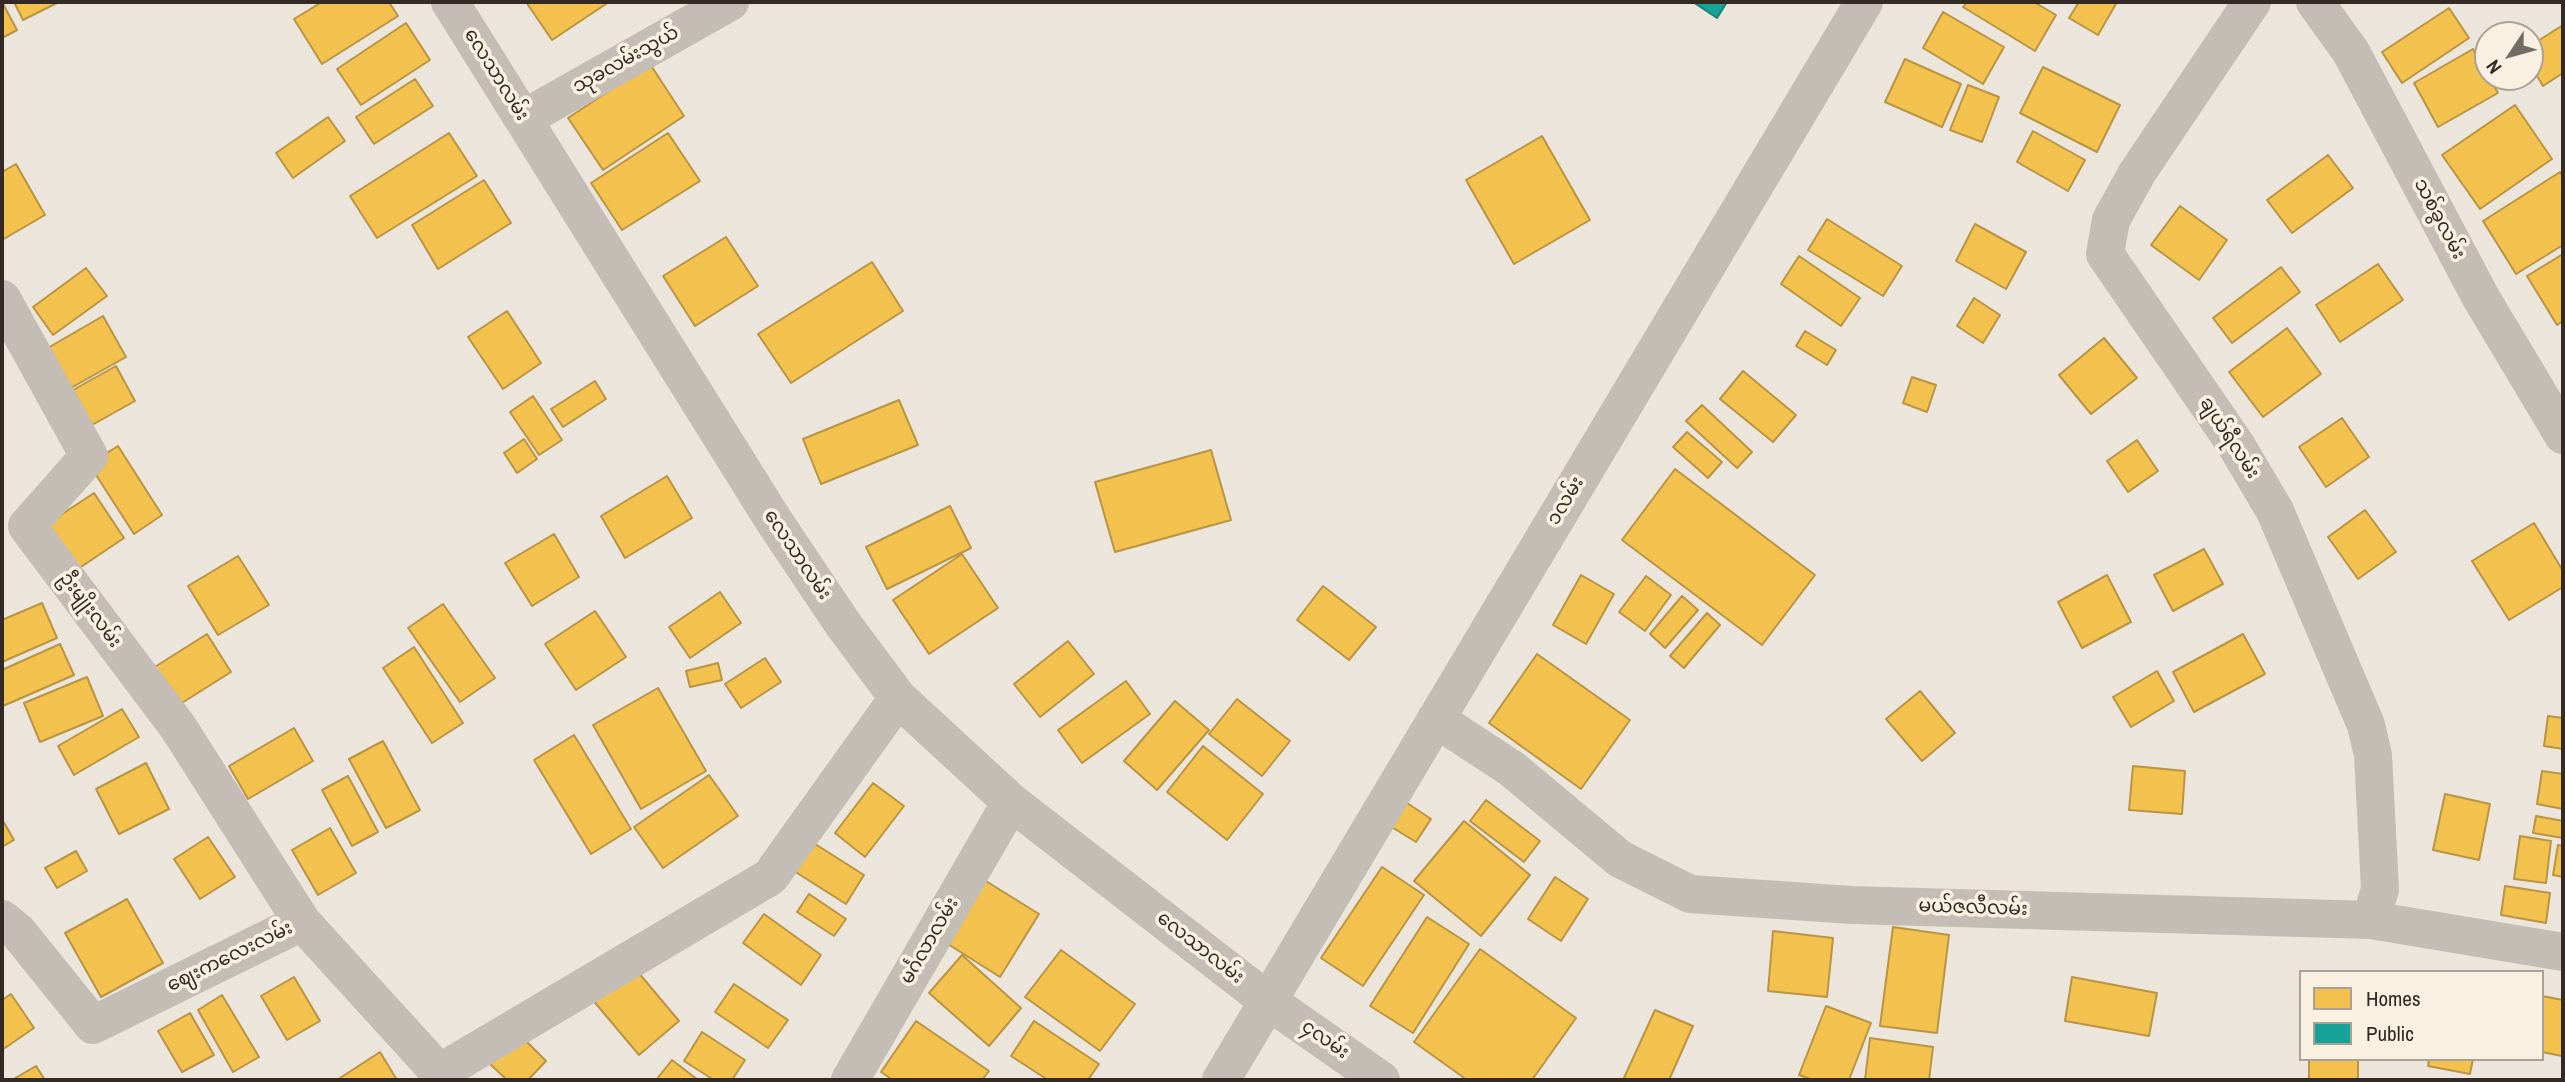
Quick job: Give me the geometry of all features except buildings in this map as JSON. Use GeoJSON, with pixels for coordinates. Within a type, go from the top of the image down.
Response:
{"type":"FeatureCollection","features":[{"type":"Feature","properties":{"kind":"street","name":"လေသာလမ်း"},"geometry":{"type":"LineString","coordinates":[[450,2],[774,521],[843,624],[898,698],[1011,802],[1268,1001]]}},
{"type":"Feature","properties":{"kind":"street","name":"သုခလမ်းသွယ်"},"geometry":{"type":"LineString","coordinates":[[523,118],[730,2]]}},
{"type":"Feature","properties":{"kind":"street","name":"၁လမ်း"},"geometry":{"type":"LineString","coordinates":[[1221,1080],[1864,2]]}},
{"type":"Feature","properties":{"kind":"street","name":"ချယ်ရီလမ်း"},"geometry":{"type":"LineString","coordinates":[[2252,2],[2137,173],[2111,220],[2105,254],[2236,445],[2275,511],[2366,725],[2373,755],[2380,889],[2371,920]]}},
{"type":"Feature","properties":{"kind":"street","name":"သစ်ခွလမ်း"},"geometry":{"type":"LineString","coordinates":[[2315,2],[2351,52],[2480,296],[2563,435]]}},
{"type":"Feature","properties":{"kind":"street","name":"ဦးမျိုးလမ်း"},"geometry":{"type":"LineString","coordinates":[[2,299],[89,456],[27,526],[178,727],[302,922]]}},
{"type":"Feature","properties":{"kind":"street"},"geometry":{"type":"LineString","coordinates":[[442,1077],[770,877],[898,698]]}},
{"type":"Feature","properties":{"kind":"street","name":"မယ်ဇလီလမ်း"},"geometry":{"type":"LineString","coordinates":[[1436,719],[1512,769],[1620,859],[1690,894],[1852,905],[2371,920],[2563,952]]}},
{"type":"Feature","properties":{"kind":"street","name":"မင်္ဂလာလမ်း"},"geometry":{"type":"LineString","coordinates":[[850,1080],[1011,802]]}},
{"type":"Feature","properties":{"kind":"street","name":"ဈေးကလေးလမ်း"},"geometry":{"type":"LineString","coordinates":[[2,919],[18,932],[93,1025],[302,922],[442,1077]]}},
{"type":"Feature","properties":{"kind":"street","name":"၄လမ်း"},"geometry":{"type":"LineString","coordinates":[[1268,1001],[1381,1080]]}}]}
